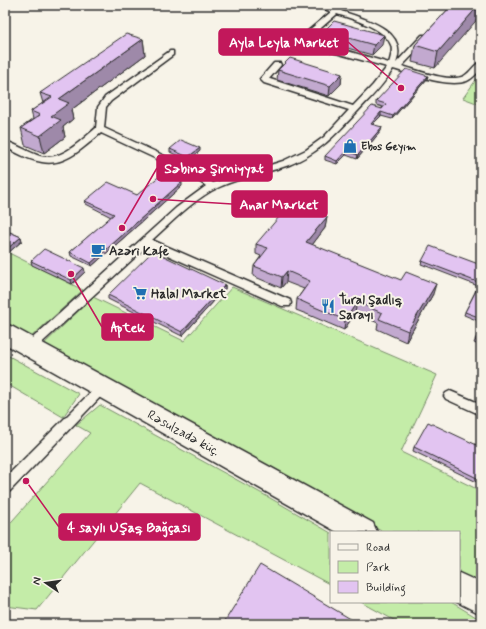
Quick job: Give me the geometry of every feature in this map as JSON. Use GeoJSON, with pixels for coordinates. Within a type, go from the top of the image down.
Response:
{"type":"FeatureCollection","features":[{"type":"Feature","properties":{"kind":"main road","name":"Rəsulzadə küç."},"geometry":{"type":"LineString","coordinates":[[5,333],[361,531]]}},
{"type":"Feature","properties":{"kind":"main road"},"geometry":{"type":"LineString","coordinates":[[460,587],[481,599]]}},
{"type":"Feature","properties":{"kind":"lane"},"geometry":{"type":"LineString","coordinates":[[318,5],[380,30],[390,37],[395,44],[394,67]]}},
{"type":"Feature","properties":{"kind":"lane"},"geometry":{"type":"LineString","coordinates":[[343,5],[310,33],[308,40],[314,44],[441,79],[464,79],[471,75],[481,64]]}},
{"type":"Feature","properties":{"kind":"lane"},"geometry":{"type":"LineString","coordinates":[[30,347],[194,198],[212,188],[308,153],[323,142],[428,33]]}},
{"type":"Feature","properties":{"kind":"lane"},"geometry":{"type":"LineString","coordinates":[[5,144],[43,160],[52,160],[63,156],[100,129],[102,107],[108,99],[170,53]]}},
{"type":"Feature","properties":{"kind":"lane"},"geometry":{"type":"LineString","coordinates":[[277,65],[264,79],[355,109]]}},
{"type":"Feature","properties":{"kind":"lane"},"geometry":{"type":"LineString","coordinates":[[100,129],[206,180],[212,188]]}},
{"type":"Feature","properties":{"kind":"lane"},"geometry":{"type":"LineString","coordinates":[[145,241],[286,303]]}},
{"type":"Feature","properties":{"kind":"lane"},"geometry":{"type":"LineString","coordinates":[[5,487],[103,387]]}},
{"type":"Feature","properties":{"kind":"lane"},"geometry":{"type":"LineString","coordinates":[[450,396],[481,410]]}},
{"type":"Feature","properties":{"kind":"green space"},"geometry":{"type":"Polygon","coordinates":[[[481,73],[481,100],[479,104],[463,98],[481,73]]]}},
{"type":"Feature","properties":{"kind":"green space"},"geometry":{"type":"Polygon","coordinates":[[[5,251],[83,290],[30,338],[5,324],[5,251]]]}},
{"type":"Feature","properties":{"kind":"green space"},"geometry":{"type":"Polygon","coordinates":[[[232,287],[437,375],[401,452],[481,491],[481,586],[460,575],[460,531],[381,531],[43,345],[93,297],[184,341],[232,287]]]}},
{"type":"Feature","properties":{"kind":"green space"},"geometry":{"type":"Polygon","coordinates":[[[5,354],[79,394],[63,417],[5,383],[5,354]]]}},
{"type":"Feature","properties":{"kind":"green space"},"geometry":{"type":"Polygon","coordinates":[[[100,405],[330,532],[330,584],[140,483],[37,610],[5,606],[5,529],[90,433],[76,425],[100,405]]]}},
{"type":"Feature","properties":{"kind":"green space"},"geometry":{"type":"Polygon","coordinates":[[[363,603],[453,603],[481,620],[481,624],[401,624],[363,603]]]}},
{"type":"Feature","properties":{"kind":"building"},"geometry":{"type":"Polygon","coordinates":[[[452,5],[479,5],[438,52],[415,45],[452,5]]]}},
{"type":"Feature","properties":{"kind":"building"},"geometry":{"type":"Polygon","coordinates":[[[334,21],[384,35],[374,45],[324,31],[334,21]]]}},
{"type":"Feature","properties":{"kind":"building"},"geometry":{"type":"Polygon","coordinates":[[[126,34],[143,39],[59,99],[69,103],[51,116],[61,120],[40,136],[21,128],[40,115],[31,111],[52,97],[40,93],[126,34]]]}},
{"type":"Feature","properties":{"kind":"building"},"geometry":{"type":"Polygon","coordinates":[[[290,58],[342,74],[330,86],[278,70],[290,58]]]}},
{"type":"Feature","properties":{"kind":"building"},"geometry":{"type":"Polygon","coordinates":[[[406,69],[428,76],[393,116],[381,112],[371,124],[382,127],[358,155],[346,151],[337,161],[325,156],[372,106],[382,109],[386,104],[376,101],[406,69]]]}},
{"type":"Feature","properties":{"kind":"building"},"geometry":{"type":"Polygon","coordinates":[[[181,140],[200,148],[188,157],[170,149],[181,140]]]}},
{"type":"Feature","properties":{"kind":"building"},"geometry":{"type":"Polygon","coordinates":[[[162,174],[182,182],[91,263],[70,252],[114,214],[85,201],[108,182],[137,195],[162,174]]]}},
{"type":"Feature","properties":{"kind":"building"},"geometry":{"type":"Polygon","coordinates":[[[290,204],[327,217],[306,242],[401,280],[406,272],[436,284],[408,331],[379,319],[382,313],[357,302],[345,320],[297,299],[310,281],[287,271],[282,277],[254,266],[268,248],[256,244],[290,204]]]}},
{"type":"Feature","properties":{"kind":"building"},"geometry":{"type":"Polygon","coordinates":[[[5,230],[21,237],[7,249],[5,248],[5,230]]]}},
{"type":"Feature","properties":{"kind":"building"},"geometry":{"type":"Polygon","coordinates":[[[430,246],[481,265],[481,318],[465,312],[480,283],[422,261],[430,246]]]}},
{"type":"Feature","properties":{"kind":"building"},"geometry":{"type":"Polygon","coordinates":[[[44,249],[84,268],[71,280],[31,261],[44,249]]]}},
{"type":"Feature","properties":{"kind":"building"},"geometry":{"type":"Polygon","coordinates":[[[153,251],[225,285],[182,332],[108,295],[153,251]]]}},
{"type":"Feature","properties":{"kind":"building"},"geometry":{"type":"Polygon","coordinates":[[[481,327],[481,342],[475,340],[481,327]]]}},
{"type":"Feature","properties":{"kind":"building"},"geometry":{"type":"Polygon","coordinates":[[[428,422],[481,447],[481,480],[414,447],[428,422]]]}},
{"type":"Feature","properties":{"kind":"building"},"geometry":{"type":"Polygon","coordinates":[[[260,565],[359,624],[223,624],[260,565]]]}},
{"type":"Feature","properties":{"kind":"place","name":"Ayla Leyla Market"},"geometry":{"type":"Point","coordinates":[401,88]}},
{"type":"Feature","properties":{"kind":"place","name":"Ebos Geyim"},"geometry":{"type":"Point","coordinates":[350,146]}},
{"type":"Feature","properties":{"kind":"place","name":"Anar Market"},"geometry":{"type":"Point","coordinates":[153,199]}},
{"type":"Feature","properties":{"kind":"place","name":"Səbinə Şirniyyat"},"geometry":{"type":"Point","coordinates":[122,228]}},
{"type":"Feature","properties":{"kind":"place","name":"Azəri Kafe"},"geometry":{"type":"Point","coordinates":[98,250]}},
{"type":"Feature","properties":{"kind":"place","name":"Aptek"},"geometry":{"type":"Point","coordinates":[71,274]}},
{"type":"Feature","properties":{"kind":"place","name":"Halal Market"},"geometry":{"type":"Point","coordinates":[140,293]}},
{"type":"Feature","properties":{"kind":"place","name":"Tural Şadlıq Sarayı"},"geometry":{"type":"Point","coordinates":[328,306]}},
{"type":"Feature","properties":{"kind":"place","name":"4 saylı Uşaq Bağçası"},"geometry":{"type":"Point","coordinates":[26,481]}}]}
